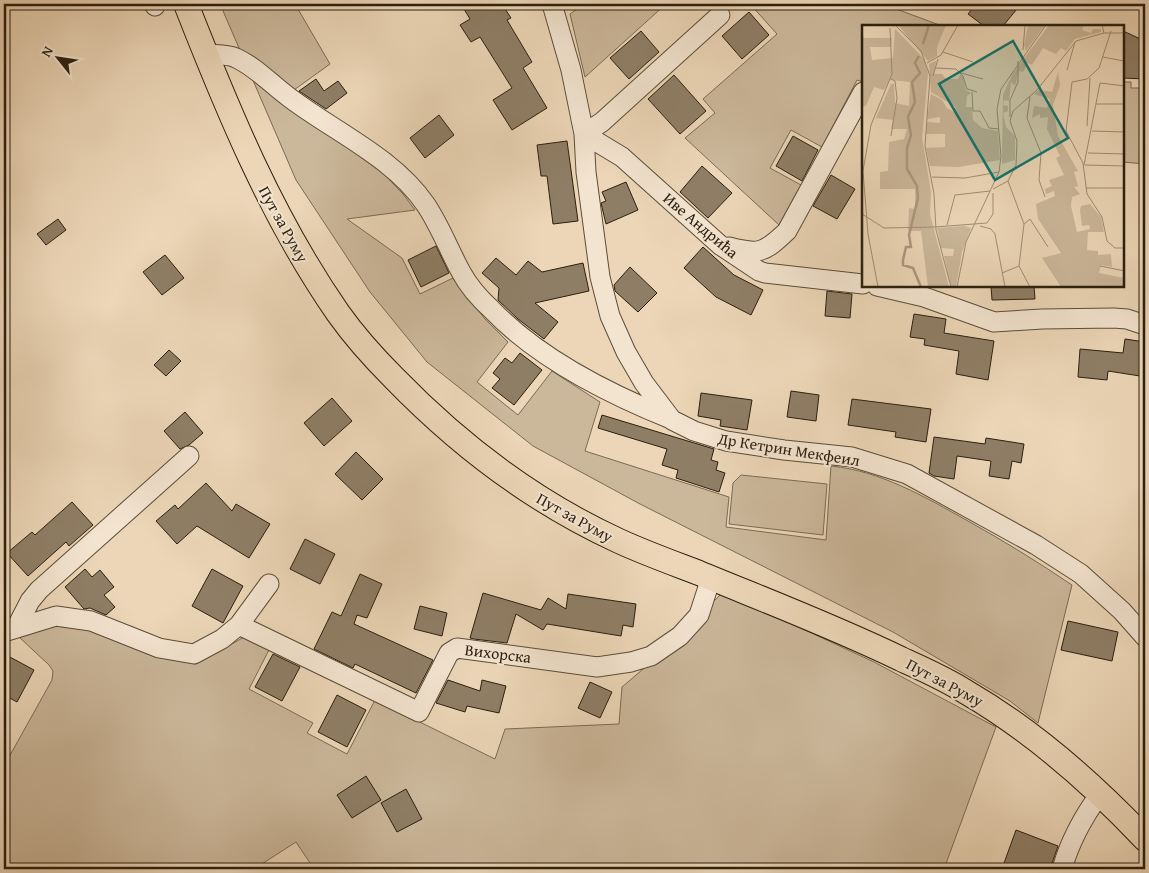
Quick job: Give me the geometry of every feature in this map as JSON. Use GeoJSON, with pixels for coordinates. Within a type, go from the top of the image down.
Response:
{"type":"FeatureCollection","features":[{"type":"Feature","properties":{"kind":"main road","name":"Пут за Руму"},"geometry":{"type":"LineString","coordinates":[[186,4],[261,183],[305,262],[339,314],[367,351],[413,398],[453,434],[492,466],[526,490],[569,516],[619,541],[872,645],[964,690],[1003,715],[1050,751],[1100,794],[1145,840]]}},
{"type":"Feature","properties":{"kind":"street","name":"Др Кетрин Мекфеил"},"geometry":{"type":"LineString","coordinates":[[552,4],[571,70],[584,134],[586,172],[600,277],[610,316],[626,352],[644,383],[672,420],[694,431],[726,441],[784,450],[852,457],[907,474],[1027,540],[1081,574],[1122,611],[1145,637]]}},
{"type":"Feature","properties":{"kind":"street"},"geometry":{"type":"LineString","coordinates":[[584,134],[602,122],[720,15]]}},
{"type":"Feature","properties":{"kind":"street"},"geometry":{"type":"LineString","coordinates":[[206,54],[234,57],[252,68],[291,99],[390,166],[426,205],[462,274],[491,310],[511,328],[540,350],[588,381],[632,404],[672,420]]}},
{"type":"Feature","properties":{"kind":"street"},"geometry":{"type":"LineString","coordinates":[[720,245],[747,252],[757,252],[771,246],[786,231],[862,94]]}},
{"type":"Feature","properties":{"kind":"street","name":"Иве Андрића"},"geometry":{"type":"LineString","coordinates":[[584,134],[614,151],[720,245],[748,264],[765,273],[862,284]]}},
{"type":"Feature","properties":{"kind":"street"},"geometry":{"type":"LineString","coordinates":[[886,288],[924,297],[994,322],[1042,318],[1114,318],[1127,319],[1145,325]]}},
{"type":"Feature","properties":{"kind":"street"},"geometry":{"type":"LineString","coordinates":[[10,630],[39,590],[190,456]]}},
{"type":"Feature","properties":{"kind":"street","name":"Вихорска"},"geometry":{"type":"LineString","coordinates":[[239,625],[419,712],[449,653],[457,648],[597,667],[631,662],[651,656],[680,636],[699,615],[711,578]]}},
{"type":"Feature","properties":{"kind":"street"},"geometry":{"type":"LineString","coordinates":[[10,630],[56,616],[91,621],[159,648],[194,654],[222,639],[239,625],[269,584]]}},
{"type":"Feature","properties":{"kind":"street"},"geometry":{"type":"LineString","coordinates":[[1062,869],[1068,847],[1078,827],[1100,794]]}},
{"type":"Feature","properties":{"kind":"shaded area"},"geometry":{"type":"Polygon","coordinates":[[[220,4],[295,4],[330,64],[294,90],[323,130],[384,174],[415,210],[347,219],[402,258],[420,294],[453,278],[485,319],[508,342],[477,382],[518,415],[552,371],[600,402],[585,451],[729,497],[726,527],[826,540],[831,466],[849,469],[885,479],[935,503],[1008,544],[1072,585],[1038,723],[1010,701],[893,632],[640,504],[533,446],[427,362],[370,292],[296,180],[220,4]]]}},
{"type":"Feature","properties":{"kind":"shaded area"},"geometry":{"type":"Polygon","coordinates":[[[584,4],[666,4],[585,77],[570,14],[584,4]]]}},
{"type":"Feature","properties":{"kind":"shaded area"},"geometry":{"type":"Polygon","coordinates":[[[750,4],[883,4],[939,25],[862,25],[862,82],[857,80],[822,147],[791,130],[770,168],[801,185],[779,225],[685,138],[715,113],[703,99],[777,34],[750,4]]]}},
{"type":"Feature","properties":{"kind":"shaded area"},"geometry":{"type":"Polygon","coordinates":[[[1124,82],[1131,82],[1131,88],[1145,88],[1145,164],[1124,162],[1124,82]]]}},
{"type":"Feature","properties":{"kind":"shaded area"},"geometry":{"type":"Polygon","coordinates":[[[741,475],[827,484],[823,535],[729,524],[733,483],[741,475]]]}},
{"type":"Feature","properties":{"kind":"shaded area"},"geometry":{"type":"Polygon","coordinates":[[[723,592],[874,662],[996,727],[944,869],[314,869],[296,842],[254,869],[4,869],[4,766],[52,680],[53,671],[19,637],[56,626],[88,630],[156,657],[196,664],[246,636],[270,648],[249,689],[313,723],[307,733],[347,754],[375,700],[495,759],[505,729],[619,724],[622,687],[663,652],[723,592]]]}},
{"type":"Feature","properties":{"kind":"building"},"geometry":{"type":"Polygon","coordinates":[[[461,4],[502,4],[511,18],[507,20],[532,62],[523,68],[547,108],[512,130],[493,100],[512,88],[480,37],[471,42],[460,25],[470,19],[461,4]]]}},
{"type":"Feature","properties":{"kind":"building"},"geometry":{"type":"Polygon","coordinates":[[[976,4],[1021,4],[1004,25],[983,25],[968,14],[976,4]]]}},
{"type":"Feature","properties":{"kind":"building"},"geometry":{"type":"Polygon","coordinates":[[[749,12],[769,35],[742,59],[722,36],[749,12]]]}},
{"type":"Feature","properties":{"kind":"building"},"geometry":{"type":"Polygon","coordinates":[[[641,31],[659,52],[629,79],[610,58],[641,31]]]}},
{"type":"Feature","properties":{"kind":"building"},"geometry":{"type":"Polygon","coordinates":[[[1124,31],[1145,41],[1145,79],[1124,78],[1124,31]]]}},
{"type":"Feature","properties":{"kind":"building"},"geometry":{"type":"Polygon","coordinates":[[[674,75],[706,111],[680,134],[648,99],[674,75]]]}},
{"type":"Feature","properties":{"kind":"building"},"geometry":{"type":"Polygon","coordinates":[[[316,79],[324,91],[338,81],[347,93],[326,109],[299,91],[316,79]]]}},
{"type":"Feature","properties":{"kind":"building"},"geometry":{"type":"Polygon","coordinates":[[[439,115],[454,135],[425,158],[410,138],[439,115]]]}},
{"type":"Feature","properties":{"kind":"building"},"geometry":{"type":"Polygon","coordinates":[[[793,136],[818,150],[802,181],[776,166],[793,136]]]}},
{"type":"Feature","properties":{"kind":"building"},"geometry":{"type":"Polygon","coordinates":[[[567,141],[578,221],[553,224],[547,176],[541,176],[537,145],[567,141]]]}},
{"type":"Feature","properties":{"kind":"building"},"geometry":{"type":"Polygon","coordinates":[[[702,166],[732,193],[708,218],[680,192],[702,166]]]}},
{"type":"Feature","properties":{"kind":"building"},"geometry":{"type":"Polygon","coordinates":[[[831,175],[855,189],[837,219],[813,206],[831,175]]]}},
{"type":"Feature","properties":{"kind":"building"},"geometry":{"type":"Polygon","coordinates":[[[626,182],[638,210],[606,224],[601,203],[606,201],[602,192],[626,182]]]}},
{"type":"Feature","properties":{"kind":"building"},"geometry":{"type":"Polygon","coordinates":[[[58,219],[66,230],[46,245],[37,234],[58,219]]]}},
{"type":"Feature","properties":{"kind":"building"},"geometry":{"type":"Polygon","coordinates":[[[436,246],[449,273],[421,287],[408,260],[436,246]]]}},
{"type":"Feature","properties":{"kind":"building"},"geometry":{"type":"Polygon","coordinates":[[[703,247],[734,275],[763,290],[751,315],[716,297],[684,268],[703,247]]]}},
{"type":"Feature","properties":{"kind":"building"},"geometry":{"type":"Polygon","coordinates":[[[165,255],[184,278],[162,295],[143,272],[165,255]]]}},
{"type":"Feature","properties":{"kind":"building"},"geometry":{"type":"Polygon","coordinates":[[[496,258],[516,275],[528,261],[542,272],[583,263],[589,291],[535,303],[558,322],[544,339],[518,319],[498,300],[499,288],[482,273],[496,258]]]}},
{"type":"Feature","properties":{"kind":"building"},"geometry":{"type":"Polygon","coordinates":[[[630,267],[657,293],[638,312],[615,291],[614,285],[630,267]]]}},
{"type":"Feature","properties":{"kind":"building"},"geometry":{"type":"Polygon","coordinates":[[[991,288],[1034,288],[1035,299],[992,300],[991,288]]]}},
{"type":"Feature","properties":{"kind":"building"},"geometry":{"type":"Polygon","coordinates":[[[827,291],[852,294],[850,318],[825,316],[827,291]]]}},
{"type":"Feature","properties":{"kind":"building"},"geometry":{"type":"Polygon","coordinates":[[[914,314],[946,319],[944,333],[994,341],[988,380],[956,374],[959,351],[924,345],[925,339],[910,337],[914,314]]]}},
{"type":"Feature","properties":{"kind":"building"},"geometry":{"type":"Polygon","coordinates":[[[1125,339],[1145,342],[1140,376],[1108,371],[1107,380],[1078,377],[1080,349],[1123,353],[1125,339]]]}},
{"type":"Feature","properties":{"kind":"building"},"geometry":{"type":"Polygon","coordinates":[[[169,350],[181,361],[166,376],[154,365],[169,350]]]}},
{"type":"Feature","properties":{"kind":"building"},"geometry":{"type":"Polygon","coordinates":[[[520,353],[542,370],[514,405],[492,388],[500,379],[493,373],[505,358],[512,363],[520,353]]]}},
{"type":"Feature","properties":{"kind":"building"},"geometry":{"type":"Polygon","coordinates":[[[791,391],[819,395],[816,421],[787,417],[791,391]]]}},
{"type":"Feature","properties":{"kind":"building"},"geometry":{"type":"Polygon","coordinates":[[[701,393],[752,400],[747,430],[720,426],[721,420],[698,416],[701,393]]]}},
{"type":"Feature","properties":{"kind":"building"},"geometry":{"type":"Polygon","coordinates":[[[332,398],[352,421],[324,446],[304,423],[332,398]]]}},
{"type":"Feature","properties":{"kind":"building"},"geometry":{"type":"Polygon","coordinates":[[[852,399],[931,409],[926,442],[895,437],[896,432],[848,425],[852,399]]]}},
{"type":"Feature","properties":{"kind":"building"},"geometry":{"type":"Polygon","coordinates":[[[185,412],[203,433],[189,445],[180,449],[164,431],[185,412]]]}},
{"type":"Feature","properties":{"kind":"building"},"geometry":{"type":"Polygon","coordinates":[[[602,415],[714,449],[711,460],[718,462],[716,470],[725,473],[719,492],[676,478],[678,470],[662,465],[667,449],[598,428],[602,415]]]}},
{"type":"Feature","properties":{"kind":"building"},"geometry":{"type":"Polygon","coordinates":[[[934,437],[985,444],[986,438],[1024,444],[1021,463],[1012,461],[1009,479],[989,476],[991,461],[957,456],[954,479],[934,476],[929,473],[934,437]]]}},
{"type":"Feature","properties":{"kind":"building"},"geometry":{"type":"Polygon","coordinates":[[[356,452],[383,479],[362,500],[335,474],[356,452]]]}},
{"type":"Feature","properties":{"kind":"building"},"geometry":{"type":"Polygon","coordinates":[[[206,483],[232,511],[236,504],[270,524],[249,558],[197,526],[177,544],[156,521],[175,505],[178,509],[206,483]]]}},
{"type":"Feature","properties":{"kind":"building"},"geometry":{"type":"Polygon","coordinates":[[[72,502],[93,525],[69,546],[66,542],[28,576],[7,553],[32,532],[35,535],[72,502]]]}},
{"type":"Feature","properties":{"kind":"building"},"geometry":{"type":"Polygon","coordinates":[[[305,539],[335,554],[320,584],[290,569],[305,539]]]}},
{"type":"Feature","properties":{"kind":"building"},"geometry":{"type":"Polygon","coordinates":[[[85,569],[92,577],[100,570],[114,587],[104,595],[115,607],[106,615],[90,608],[84,609],[65,587],[85,569]]]}},
{"type":"Feature","properties":{"kind":"building"},"geometry":{"type":"Polygon","coordinates":[[[212,569],[243,586],[223,623],[192,606],[212,569]]]}},
{"type":"Feature","properties":{"kind":"building"},"geometry":{"type":"Polygon","coordinates":[[[360,574],[382,584],[367,618],[357,615],[354,624],[433,660],[416,693],[355,664],[353,668],[314,649],[332,612],[341,616],[360,574]]]}},
{"type":"Feature","properties":{"kind":"building"},"geometry":{"type":"Polygon","coordinates":[[[483,593],[541,610],[548,598],[566,609],[568,594],[636,604],[633,627],[623,625],[621,636],[547,624],[543,630],[516,614],[507,643],[474,639],[470,638],[483,593]]]}},
{"type":"Feature","properties":{"kind":"building"},"geometry":{"type":"Polygon","coordinates":[[[420,606],[447,613],[442,636],[414,629],[420,606]]]}},
{"type":"Feature","properties":{"kind":"building"},"geometry":{"type":"Polygon","coordinates":[[[1068,621],[1118,632],[1112,661],[1061,650],[1068,621]]]}},
{"type":"Feature","properties":{"kind":"building"},"geometry":{"type":"Polygon","coordinates":[[[273,654],[300,667],[282,701],[255,687],[273,654]]]}},
{"type":"Feature","properties":{"kind":"building"},"geometry":{"type":"Polygon","coordinates":[[[8,656],[34,670],[17,702],[4,695],[4,663],[8,656]]]}},
{"type":"Feature","properties":{"kind":"building"},"geometry":{"type":"Polygon","coordinates":[[[448,680],[480,691],[482,680],[506,686],[499,713],[467,706],[465,712],[436,703],[448,680]]]}},
{"type":"Feature","properties":{"kind":"building"},"geometry":{"type":"Polygon","coordinates":[[[590,682],[612,692],[600,718],[578,708],[590,682]]]}},
{"type":"Feature","properties":{"kind":"building"},"geometry":{"type":"Polygon","coordinates":[[[337,695],[366,710],[347,747],[318,732],[337,695]]]}},
{"type":"Feature","properties":{"kind":"building"},"geometry":{"type":"Polygon","coordinates":[[[366,776],[381,800],[352,818],[337,795],[366,776]]]}},
{"type":"Feature","properties":{"kind":"building"},"geometry":{"type":"Polygon","coordinates":[[[406,789],[422,819],[397,832],[381,803],[406,789]]]}},
{"type":"Feature","properties":{"kind":"building"},"geometry":{"type":"Polygon","coordinates":[[[1016,830],[1058,846],[1050,869],[1012,869],[1003,866],[1016,830]]]}}]}
